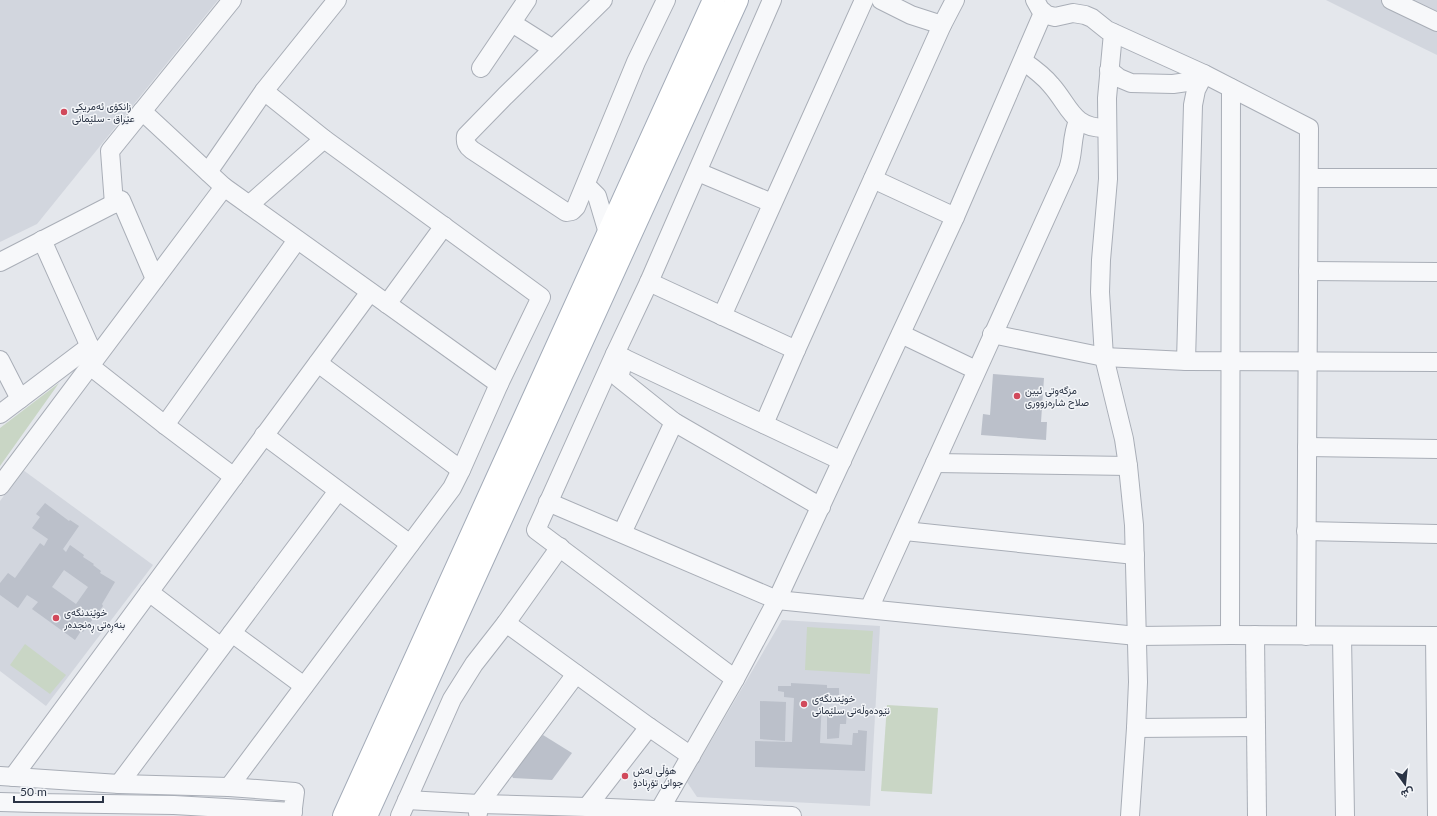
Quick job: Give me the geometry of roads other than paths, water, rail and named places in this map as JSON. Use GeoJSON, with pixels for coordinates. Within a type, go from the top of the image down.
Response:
{"type":"FeatureCollection","features":[{"type":"Feature","properties":{"kind":"main road"},"geometry":{"type":"LineString","coordinates":[[344,816],[714,0]]}},
{"type":"Feature","properties":{"kind":"main road"},"geometry":{"type":"LineString","coordinates":[[366,816],[737,0]]}},
{"type":"Feature","properties":{"kind":"street"},"geometry":{"type":"LineString","coordinates":[[114,204],[110,151],[232,0]]}},
{"type":"Feature","properties":{"kind":"street"},"geometry":{"type":"LineString","coordinates":[[208,172],[264,91],[337,0]]}},
{"type":"Feature","properties":{"kind":"street"},"geometry":{"type":"LineString","coordinates":[[481,68],[527,0]]}},
{"type":"Feature","properties":{"kind":"street"},"geometry":{"type":"LineString","coordinates":[[603,0],[466,136],[468,147],[566,212],[575,209],[636,62],[666,0]]}},
{"type":"Feature","properties":{"kind":"street"},"geometry":{"type":"LineString","coordinates":[[735,680],[536,530],[548,502],[620,356],[649,282],[772,0]]}},
{"type":"Feature","properties":{"kind":"street"},"geometry":{"type":"LineString","coordinates":[[722,316],[864,0]]}},
{"type":"Feature","properties":{"kind":"street"},"geometry":{"type":"LineString","coordinates":[[881,0],[911,15],[942,25]]}},
{"type":"Feature","properties":{"kind":"street"},"geometry":{"type":"LineString","coordinates":[[764,424],[942,25],[955,0]]}},
{"type":"Feature","properties":{"kind":"street"},"geometry":{"type":"LineString","coordinates":[[1391,0],[1437,22]]}},
{"type":"Feature","properties":{"kind":"street"},"geometry":{"type":"LineString","coordinates":[[1039,6],[1047,15],[1055,16],[1073,13],[1086,15],[1113,33],[1202,77],[1231,88],[1309,128],[1306,636]]}},
{"type":"Feature","properties":{"kind":"street"},"geometry":{"type":"LineString","coordinates":[[659,811],[735,680],[777,600],[821,507],[955,217],[1023,61],[1039,6]]}},
{"type":"Feature","properties":{"kind":"street"},"geometry":{"type":"LineString","coordinates":[[512,22],[553,48]]}},
{"type":"Feature","properties":{"kind":"street"},"geometry":{"type":"LineString","coordinates":[[1113,33],[1107,98],[1106,128],[1108,179],[1101,260],[1100,292],[1104,357],[1118,411],[1128,466],[1134,518],[1137,636],[1136,728],[1130,816]]}},
{"type":"Feature","properties":{"kind":"street"},"geometry":{"type":"LineString","coordinates":[[1023,61],[1042,75],[1051,84],[1068,110],[1078,121],[1092,127],[1106,128]]}},
{"type":"Feature","properties":{"kind":"street"},"geometry":{"type":"LineString","coordinates":[[1109,70],[1119,78],[1132,83],[1183,84],[1202,77]]}},
{"type":"Feature","properties":{"kind":"street"},"geometry":{"type":"LineString","coordinates":[[1186,362],[1193,113],[1194,97],[1202,77]]}},
{"type":"Feature","properties":{"kind":"street"},"geometry":{"type":"LineString","coordinates":[[1107,98],[1118,89],[1132,83]]}},
{"type":"Feature","properties":{"kind":"street"},"geometry":{"type":"LineString","coordinates":[[1164,84],[1181,96],[1193,113]]}},
{"type":"Feature","properties":{"kind":"street"},"geometry":{"type":"LineString","coordinates":[[1230,635],[1231,88]]}},
{"type":"Feature","properties":{"kind":"street"},"geometry":{"type":"LineString","coordinates":[[229,787],[452,488],[499,384],[541,297],[324,139],[264,91]]}},
{"type":"Feature","properties":{"kind":"street"},"geometry":{"type":"LineString","coordinates":[[142,111],[224,187],[499,384]]}},
{"type":"Feature","properties":{"kind":"street"},"geometry":{"type":"LineString","coordinates":[[869,609],[1070,163],[1073,149],[1073,135],[1078,121]]}},
{"type":"Feature","properties":{"kind":"street"},"geometry":{"type":"LineString","coordinates":[[249,206],[324,139]]}},
{"type":"Feature","properties":{"kind":"street"},"geometry":{"type":"LineString","coordinates":[[698,172],[772,203]]}},
{"type":"Feature","properties":{"kind":"street"},"geometry":{"type":"LineString","coordinates":[[1309,178],[1437,178]]}},
{"type":"Feature","properties":{"kind":"street"},"geometry":{"type":"LineString","coordinates":[[873,179],[955,217]]}},
{"type":"Feature","properties":{"kind":"street"},"geometry":{"type":"LineString","coordinates":[[586,185],[597,196],[608,233]]}},
{"type":"Feature","properties":{"kind":"street"},"geometry":{"type":"LineString","coordinates":[[0,486],[92,357],[155,279],[224,187]]}},
{"type":"Feature","properties":{"kind":"street"},"geometry":{"type":"LineString","coordinates":[[0,262],[120,200],[155,279]]}},
{"type":"Feature","properties":{"kind":"street"},"geometry":{"type":"LineString","coordinates":[[387,304],[444,226]]}},
{"type":"Feature","properties":{"kind":"street"},"geometry":{"type":"LineString","coordinates":[[42,240],[92,357],[165,425],[234,477]]}},
{"type":"Feature","properties":{"kind":"street"},"geometry":{"type":"LineString","coordinates":[[165,425],[297,240]]}},
{"type":"Feature","properties":{"kind":"street"},"geometry":{"type":"LineString","coordinates":[[1308,271],[1437,272]]}},
{"type":"Feature","properties":{"kind":"street"},"geometry":{"type":"LineString","coordinates":[[649,282],[796,350]]}},
{"type":"Feature","properties":{"kind":"street"},"geometry":{"type":"LineString","coordinates":[[7,776],[149,592],[370,292]]}},
{"type":"Feature","properties":{"kind":"street"},"geometry":{"type":"LineString","coordinates":[[900,334],[976,370]]}},
{"type":"Feature","properties":{"kind":"street"},"geometry":{"type":"LineString","coordinates":[[992,334],[1104,357],[1186,362],[1437,362]]}},
{"type":"Feature","properties":{"kind":"street"},"geometry":{"type":"LineString","coordinates":[[620,356],[619,378],[674,422],[821,507]]}},
{"type":"Feature","properties":{"kind":"street"},"geometry":{"type":"LineString","coordinates":[[620,356],[842,461]]}},
{"type":"Feature","properties":{"kind":"street"},"geometry":{"type":"LineString","coordinates":[[0,414],[20,399],[92,357]]}},
{"type":"Feature","properties":{"kind":"street"},"geometry":{"type":"LineString","coordinates":[[0,360],[20,399]]}},
{"type":"Feature","properties":{"kind":"street"},"geometry":{"type":"LineString","coordinates":[[318,363],[461,470]]}},
{"type":"Feature","properties":{"kind":"street"},"geometry":{"type":"LineString","coordinates":[[622,533],[674,422]]}},
{"type":"Feature","properties":{"kind":"street"},"geometry":{"type":"LineString","coordinates":[[264,435],[410,544]]}},
{"type":"Feature","properties":{"kind":"street"},"geometry":{"type":"LineString","coordinates":[[1307,447],[1437,449]]}},
{"type":"Feature","properties":{"kind":"street"},"geometry":{"type":"LineString","coordinates":[[935,463],[1128,466]]}},
{"type":"Feature","properties":{"kind":"street"},"geometry":{"type":"LineString","coordinates":[[119,784],[338,491]]}},
{"type":"Feature","properties":{"kind":"street"},"geometry":{"type":"LineString","coordinates":[[548,502],[777,600],[1137,636],[1436,636],[1437,816]]}},
{"type":"Feature","properties":{"kind":"street"},"geometry":{"type":"LineString","coordinates":[[905,530],[1135,554]]}},
{"type":"Feature","properties":{"kind":"street"},"geometry":{"type":"LineString","coordinates":[[1306,531],[1437,534]]}},
{"type":"Feature","properties":{"kind":"street"},"geometry":{"type":"LineString","coordinates":[[560,547],[506,623],[474,664],[452,699],[402,811],[587,806],[659,811],[792,816]]}},
{"type":"Feature","properties":{"kind":"street"},"geometry":{"type":"LineString","coordinates":[[149,592],[221,647]]}},
{"type":"Feature","properties":{"kind":"street"},"geometry":{"type":"LineString","coordinates":[[506,623],[649,728],[691,756]]}},
{"type":"Feature","properties":{"kind":"street"},"geometry":{"type":"LineString","coordinates":[[232,633],[304,686]]}},
{"type":"Feature","properties":{"kind":"street"},"geometry":{"type":"LineString","coordinates":[[1255,635],[1257,816]]}},
{"type":"Feature","properties":{"kind":"street"},"geometry":{"type":"LineString","coordinates":[[1342,636],[1345,816]]}},
{"type":"Feature","properties":{"kind":"street"},"geometry":{"type":"LineString","coordinates":[[479,810],[576,674]]}},
{"type":"Feature","properties":{"kind":"street"},"geometry":{"type":"LineString","coordinates":[[1136,728],[1256,727]]}},
{"type":"Feature","properties":{"kind":"street"},"geometry":{"type":"LineString","coordinates":[[587,806],[649,728]]}},
{"type":"Feature","properties":{"kind":"street"},"geometry":{"type":"LineString","coordinates":[[0,802],[41,810],[174,805],[292,814],[295,792],[229,787],[119,784],[7,776]]}},
{"type":"Feature","properties":{"kind":"street"},"geometry":{"type":"LineString","coordinates":[[159,816],[174,805]]}},
{"type":"Feature","properties":{"kind":"place","name":"زانکۆی ئەمریکی عێراق - سلێمانی"},"geometry":{"type":"Point","coordinates":[64,112]}},
{"type":"Feature","properties":{"kind":"place","name":"مزگەوتی ئیبن صلاح شارەزووری"},"geometry":{"type":"Point","coordinates":[1017,396]}},
{"type":"Feature","properties":{"kind":"place","name":"خوێندنگەی بنەڕەتی ڕەنجدەر"},"geometry":{"type":"Point","coordinates":[56,618]}},
{"type":"Feature","properties":{"kind":"place","name":"خوێندنگەی نێوده‌وڵه‌تی سلێمانی"},"geometry":{"type":"Point","coordinates":[804,704]}},
{"type":"Feature","properties":{"kind":"place","name":"ھۆڵی لەش جوانی تۆڕنادۆ"},"geometry":{"type":"Point","coordinates":[625,776]}}]}
